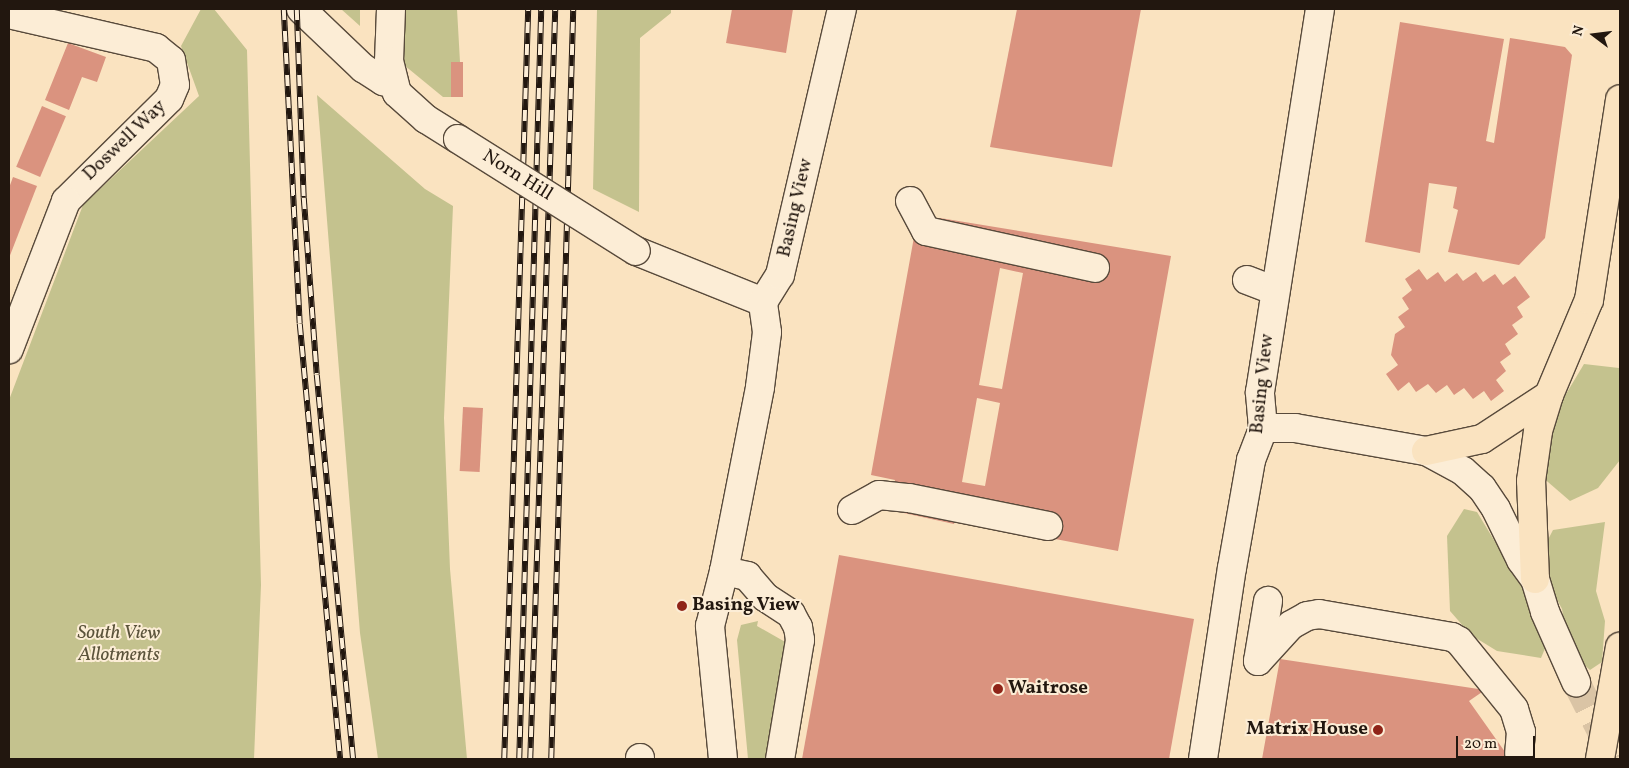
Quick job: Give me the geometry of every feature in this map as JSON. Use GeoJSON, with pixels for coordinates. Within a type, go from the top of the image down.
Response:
{"type":"FeatureCollection","features":[{"type":"Feature","properties":{"kind":"main road"},"geometry":{"type":"LineString","coordinates":[[1535,579],[1531,482],[1538,431],[1549,395],[1588,300],[1620,99]]}},
{"type":"Feature","properties":{"kind":"main road"},"geometry":{"type":"LineString","coordinates":[[1426,451],[1482,439],[1549,395]]}},
{"type":"Feature","properties":{"kind":"main road"},"geometry":{"type":"LineString","coordinates":[[1600,759],[1620,647]]}},
{"type":"Feature","properties":{"kind":"street","name":"Norn Hill"},"geometry":{"type":"LineString","coordinates":[[302,9],[322,30],[372,74],[393,84],[406,103],[458,139],[636,251],[763,302]]}},
{"type":"Feature","properties":{"kind":"street"},"geometry":{"type":"LineString","coordinates":[[392,9],[389,61],[393,84]]}},
{"type":"Feature","properties":{"kind":"street","name":"Basing View"},"geometry":{"type":"LineString","coordinates":[[763,302],[780,275],[842,9]]}},
{"type":"Feature","properties":{"kind":"street","name":"Basing View"},"geometry":{"type":"LineString","coordinates":[[1203,759],[1210,654],[1222,568],[1251,460],[1263,428],[1260,392],[1296,215],[1320,9]]}},
{"type":"Feature","properties":{"kind":"street","name":"Doswell Way"},"geometry":{"type":"LineString","coordinates":[[9,14],[156,48],[171,60],[176,85],[184,96],[66,201],[9,350]]}},
{"type":"Feature","properties":{"kind":"street"},"geometry":{"type":"LineString","coordinates":[[910,201],[926,231],[1095,268]]}},
{"type":"Feature","properties":{"kind":"street"},"geometry":{"type":"LineString","coordinates":[[1247,280],[1284,272]]}},
{"type":"Feature","properties":{"kind":"street"},"geometry":{"type":"LineString","coordinates":[[722,759],[710,626],[724,571],[760,387],[766,332],[763,302]]}},
{"type":"Feature","properties":{"kind":"street"},"geometry":{"type":"LineString","coordinates":[[1263,428],[1295,428],[1426,451],[1464,471],[1482,488],[1535,579],[1576,682]]}},
{"type":"Feature","properties":{"kind":"street"},"geometry":{"type":"LineString","coordinates":[[852,510],[879,495],[909,498],[1048,526]]}},
{"type":"Feature","properties":{"kind":"street"},"geometry":{"type":"LineString","coordinates":[[724,571],[747,576],[765,597],[791,614],[800,640],[780,759]]}},
{"type":"Feature","properties":{"kind":"street"},"geometry":{"type":"LineString","coordinates":[[1258,661],[1268,601]]}},
{"type":"Feature","properties":{"kind":"street"},"geometry":{"type":"LineString","coordinates":[[1258,661],[1291,625],[1307,616],[1319,614],[1452,637],[1459,641],[1514,709],[1521,732],[1519,753]]}},
{"type":"Feature","properties":{"kind":"street"},"geometry":{"type":"LineString","coordinates":[[1210,654],[1258,661]]}},
{"type":"Feature","properties":{"kind":"green space","name":"South View Allotments"},"geometry":{"type":"Polygon","coordinates":[[[201,9],[214,9],[247,50],[261,585],[254,759],[9,759],[9,400],[83,205],[199,96],[181,46],[201,9]]]}},
{"type":"Feature","properties":{"kind":"green space"},"geometry":{"type":"Polygon","coordinates":[[[341,9],[360,9],[360,26],[341,9]]]}},
{"type":"Feature","properties":{"kind":"green space"},"geometry":{"type":"Polygon","coordinates":[[[405,9],[457,9],[460,62],[451,62],[451,97],[443,97],[404,65],[405,9]]]}},
{"type":"Feature","properties":{"kind":"green space"},"geometry":{"type":"Polygon","coordinates":[[[597,9],[671,9],[671,13],[640,38],[639,212],[593,189],[597,9]]]}},
{"type":"Feature","properties":{"kind":"green space"},"geometry":{"type":"Polygon","coordinates":[[[317,95],[425,189],[453,206],[444,418],[450,569],[467,759],[378,759],[360,633],[317,95]]]}},
{"type":"Feature","properties":{"kind":"green space"},"geometry":{"type":"Polygon","coordinates":[[[1584,364],[1619,368],[1620,460],[1598,488],[1570,501],[1541,476],[1536,444],[1584,364]]]}},
{"type":"Feature","properties":{"kind":"green space"},"geometry":{"type":"Polygon","coordinates":[[[1464,509],[1477,512],[1526,593],[1549,639],[1541,658],[1497,651],[1471,635],[1450,611],[1447,536],[1464,509]]]}},
{"type":"Feature","properties":{"kind":"green space"},"geometry":{"type":"Polygon","coordinates":[[[1605,522],[1596,591],[1605,621],[1602,662],[1590,670],[1569,651],[1562,609],[1537,561],[1553,530],[1605,522]]]}},
{"type":"Feature","properties":{"kind":"green space"},"geometry":{"type":"Polygon","coordinates":[[[758,621],[757,626],[787,643],[765,759],[748,759],[737,640],[741,625],[758,621]]]}},
{"type":"Feature","properties":{"kind":"building"},"geometry":{"type":"Polygon","coordinates":[[[732,9],[793,9],[786,53],[726,43],[732,9]]]}},
{"type":"Feature","properties":{"kind":"building"},"geometry":{"type":"Polygon","coordinates":[[[1017,9],[1141,9],[1112,167],[990,147],[1017,9]]]}},
{"type":"Feature","properties":{"kind":"building"},"geometry":{"type":"Polygon","coordinates":[[[1400,22],[1504,39],[1486,141],[1494,143],[1510,38],[1565,47],[1572,55],[1545,238],[1519,265],[1448,252],[1458,210],[1453,208],[1457,187],[1429,183],[1420,253],[1365,242],[1400,22]]]}},
{"type":"Feature","properties":{"kind":"building"},"geometry":{"type":"Polygon","coordinates":[[[68,43],[106,57],[97,82],[82,77],[69,110],[45,100],[68,43]]]}},
{"type":"Feature","properties":{"kind":"building"},"geometry":{"type":"Polygon","coordinates":[[[451,62],[463,62],[463,97],[451,97],[451,62]]]}},
{"type":"Feature","properties":{"kind":"building"},"geometry":{"type":"Polygon","coordinates":[[[42,106],[66,116],[40,177],[16,167],[42,106]]]}},
{"type":"Feature","properties":{"kind":"building"},"geometry":{"type":"Polygon","coordinates":[[[13,177],[37,186],[9,258],[9,188],[13,177]]]}},
{"type":"Feature","properties":{"kind":"building"},"geometry":{"type":"Polygon","coordinates":[[[940,218],[1171,256],[1118,551],[955,520],[954,524],[890,510],[895,480],[871,475],[914,237],[935,241],[940,218]],[[1000,268],[979,385],[1002,389],[1023,273],[1000,268]],[[977,398],[962,482],[985,486],[1000,403],[977,398]]]}},
{"type":"Feature","properties":{"kind":"building"},"geometry":{"type":"Polygon","coordinates":[[[1419,269],[1427,280],[1438,272],[1445,282],[1457,273],[1463,281],[1476,272],[1483,282],[1495,274],[1503,285],[1515,276],[1530,297],[1517,307],[1523,317],[1512,325],[1518,334],[1505,344],[1511,354],[1500,362],[1506,371],[1496,380],[1504,391],[1491,401],[1484,391],[1473,399],[1464,388],[1454,395],[1447,385],[1436,393],[1428,384],[1416,392],[1409,382],[1398,391],[1386,374],[1398,365],[1391,355],[1395,334],[1405,327],[1398,317],[1409,309],[1402,298],[1412,290],[1405,279],[1419,269]]]}},
{"type":"Feature","properties":{"kind":"building"},"geometry":{"type":"Polygon","coordinates":[[[463,407],[483,408],[480,472],[460,471],[463,407]]]}},
{"type":"Feature","properties":{"kind":"building","name":"Waitrose"},"geometry":{"type":"Polygon","coordinates":[[[839,555],[1194,619],[1169,759],[802,759],[839,555]]]}},
{"type":"Feature","properties":{"kind":"building","name":"Matrix House"},"geometry":{"type":"Polygon","coordinates":[[[1280,659],[1485,690],[1469,701],[1510,759],[1262,759],[1280,659]]]}},
{"type":"Feature","properties":{"kind":"tunnel"},"geometry":{"type":"LineString","coordinates":[[1576,682],[1615,759]]}},
{"type":"Feature","properties":{"kind":"railway"},"geometry":{"type":"LineString","coordinates":[[284,9],[300,324],[340,759]]}},
{"type":"Feature","properties":{"kind":"railway"},"geometry":{"type":"LineString","coordinates":[[297,9],[304,198],[317,375],[353,759]]}},
{"type":"Feature","properties":{"kind":"railway"},"geometry":{"type":"LineString","coordinates":[[504,759],[528,9]]}},
{"type":"Feature","properties":{"kind":"railway"},"geometry":{"type":"LineString","coordinates":[[519,759],[541,9]]}},
{"type":"Feature","properties":{"kind":"railway"},"geometry":{"type":"LineString","coordinates":[[530,759],[555,9]]}},
{"type":"Feature","properties":{"kind":"railway"},"geometry":{"type":"LineString","coordinates":[[551,759],[573,9]]}},
{"type":"Feature","properties":{"kind":"place","name":"Basing View"},"geometry":{"type":"Point","coordinates":[682,606]}},
{"type":"Feature","properties":{"kind":"place","name":"Waitrose"},"geometry":{"type":"Point","coordinates":[998,689]}},
{"type":"Feature","properties":{"kind":"place","name":"Matrix House"},"geometry":{"type":"Point","coordinates":[1378,730]}}]}
